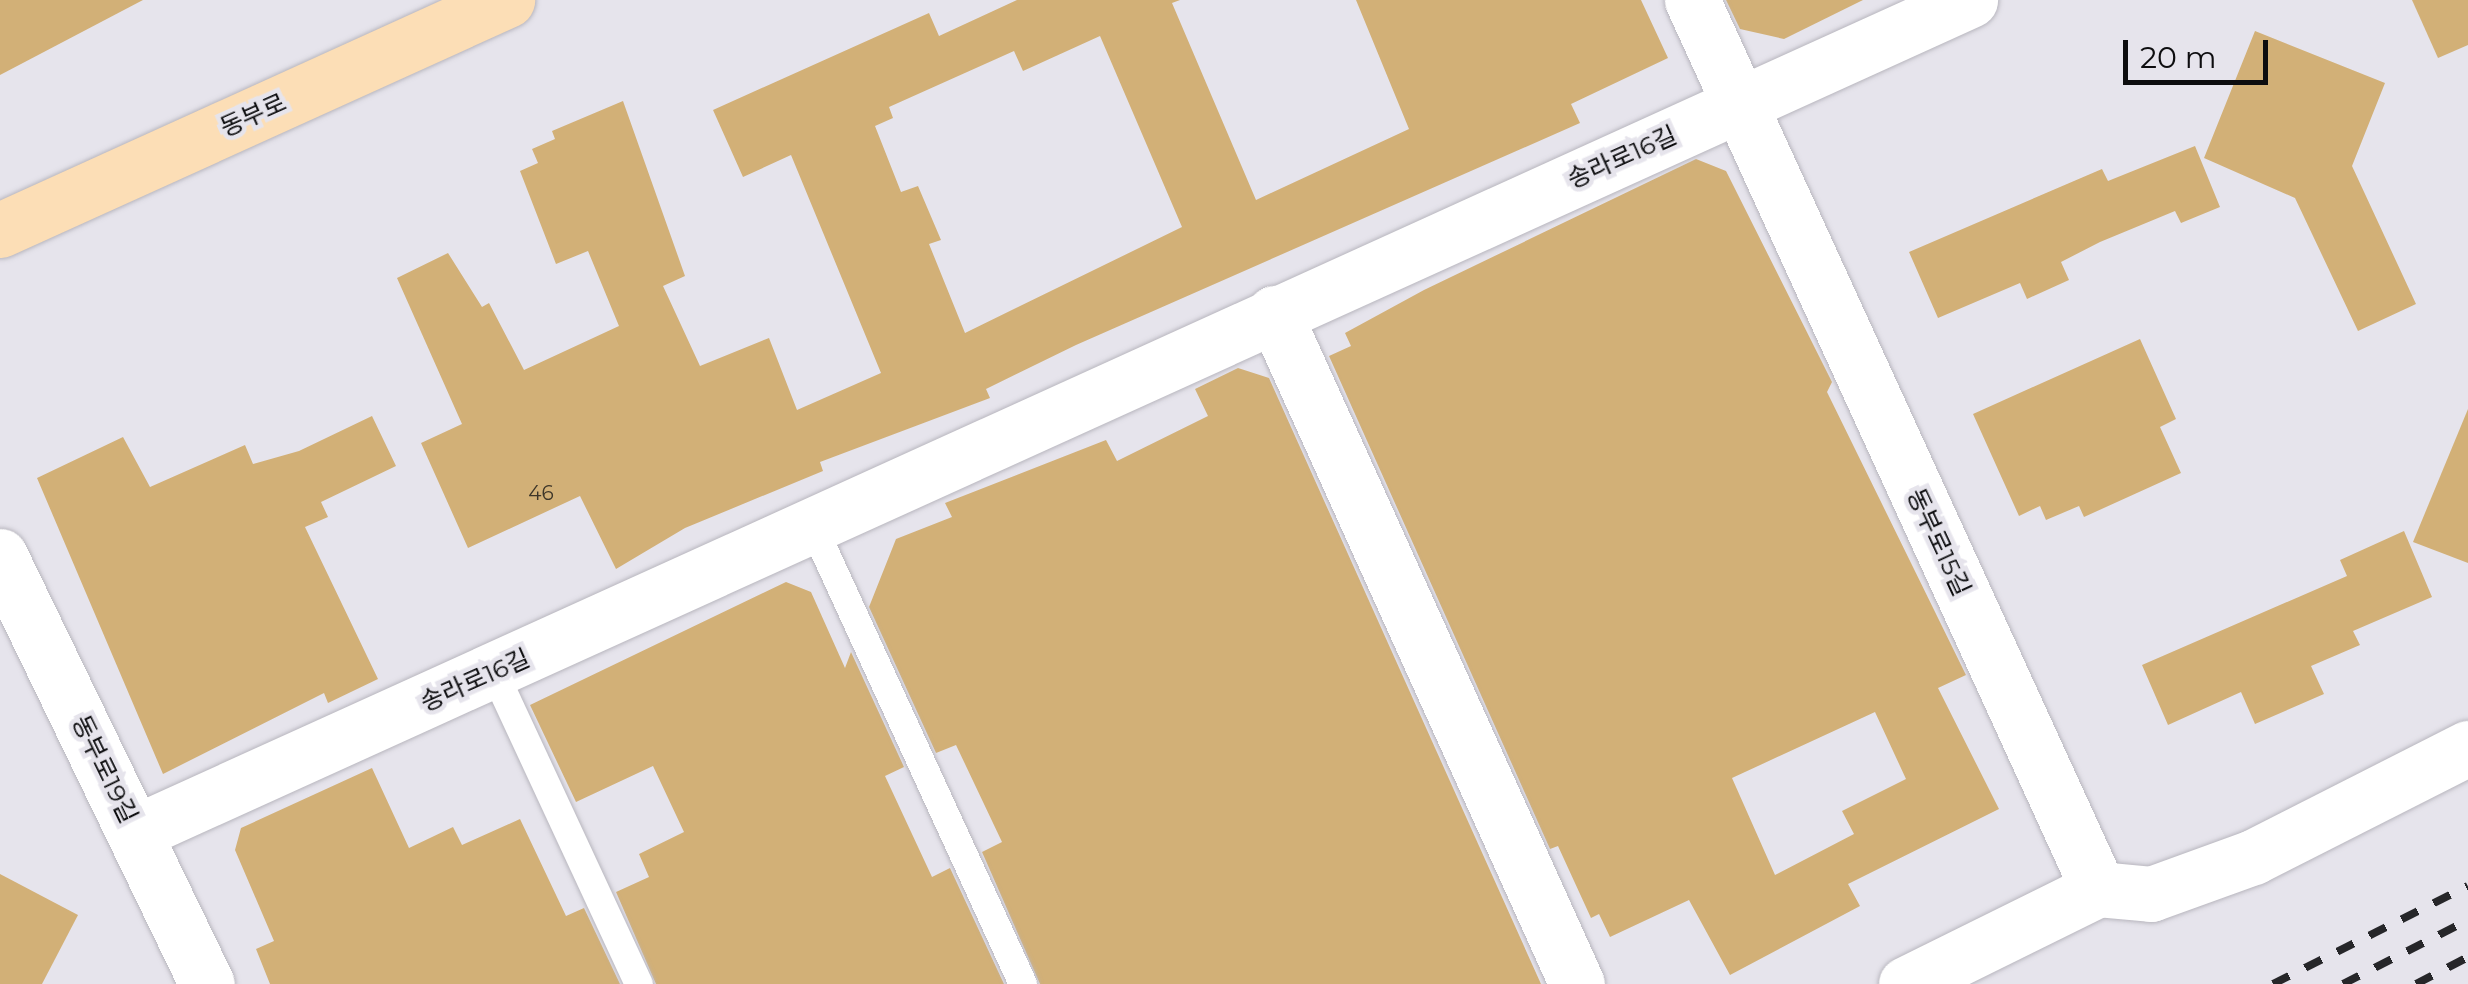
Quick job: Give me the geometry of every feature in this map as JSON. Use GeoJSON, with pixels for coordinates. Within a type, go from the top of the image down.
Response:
{"type":"FeatureCollection","features":[{"type":"Feature","properties":{"kind":"main road","name":"동부로"},"geometry":{"type":"LineString","coordinates":[[0,230],[507,0]]}},
{"type":"Feature","properties":{"kind":"street","name":"동부로15길"},"geometry":{"type":"LineString","coordinates":[[1692,0],[2098,889]]}},
{"type":"Feature","properties":{"kind":"street","name":"송라로16길"},"geometry":{"type":"LineString","coordinates":[[136,832],[1970,0]]}},
{"type":"Feature","properties":{"kind":"street"},"geometry":{"type":"LineString","coordinates":[[1274,314],[1577,984]]}},
{"type":"Feature","properties":{"kind":"street","name":"동부로19길"},"geometry":{"type":"LineString","coordinates":[[0,556],[208,984]]}},
{"type":"Feature","properties":{"kind":"street"},"geometry":{"type":"LineString","coordinates":[[1906,984],[2098,889],[2152,894],[2252,858],[2468,748]]}},
{"type":"Feature","properties":{"kind":"lane"},"geometry":{"type":"LineString","coordinates":[[812,524],[1024,984]]}},
{"type":"Feature","properties":{"kind":"lane"},"geometry":{"type":"LineString","coordinates":[[494,672],[639,984]]}},
{"type":"Feature","properties":{"kind":"building"},"geometry":{"type":"Polygon","coordinates":[[[0,0],[143,0],[0,75],[0,0]]]}},
{"type":"Feature","properties":{"kind":"building"},"geometry":{"type":"Polygon","coordinates":[[[1017,0],[1180,0],[1172,3],[1256,200],[1409,129],[1356,0],[1641,0],[1668,58],[1571,104],[1580,123],[1076,345],[986,389],[990,398],[820,462],[823,471],[685,528],[616,569],[580,496],[468,548],[421,443],[462,424],[397,278],[448,253],[482,307],[489,303],[524,370],[619,326],[588,251],[556,264],[520,171],[538,163],[532,149],[555,139],[552,131],[623,101],[685,276],[663,286],[700,366],[769,338],[797,410],[881,373],[791,155],[743,177],[713,110],[929,13],[939,36],[1017,0]],[[1100,36],[1023,71],[1014,51],[889,107],[893,118],[875,126],[901,192],[918,186],[941,240],[929,244],[965,333],[1182,227],[1100,36]]]}},
{"type":"Feature","properties":{"kind":"building"},"geometry":{"type":"Polygon","coordinates":[[[1726,0],[1863,0],[1784,39],[1740,29],[1726,0]]]}},
{"type":"Feature","properties":{"kind":"building"},"geometry":{"type":"Polygon","coordinates":[[[2412,0],[2468,0],[2468,45],[2438,58],[2412,0]]]}},
{"type":"Feature","properties":{"kind":"building"},"geometry":{"type":"Polygon","coordinates":[[[2255,31],[2385,83],[2352,166],[2416,304],[2358,331],[2295,198],[2204,158],[2255,31]]]}},
{"type":"Feature","properties":{"kind":"building"},"geometry":{"type":"Polygon","coordinates":[[[2195,146],[2220,207],[2181,223],[2175,211],[2100,242],[2061,262],[2069,280],[2027,299],[2020,283],[1938,318],[1909,252],[2102,169],[2108,181],[2195,146]]]}},
{"type":"Feature","properties":{"kind":"building"},"geometry":{"type":"Polygon","coordinates":[[[1696,159],[1726,171],[1832,382],[1827,392],[1966,675],[1938,688],[1999,809],[1848,884],[1860,906],[1730,975],[1689,900],[1610,937],[1599,914],[1591,918],[1558,846],[1550,849],[1329,356],[1351,346],[1345,333],[1424,290],[1696,159]],[[1875,712],[1732,778],[1775,875],[1854,834],[1842,811],[1906,779],[1875,712]]]}},
{"type":"Feature","properties":{"kind":"building"},"geometry":{"type":"Polygon","coordinates":[[[2140,339],[2176,419],[2160,427],[2181,473],[2084,517],[2079,506],[2046,520],[2040,506],[2019,516],[1973,414],[2140,339]]]}},
{"type":"Feature","properties":{"kind":"building"},"geometry":{"type":"Polygon","coordinates":[[[1238,368],[1269,378],[1541,984],[1040,984],[982,852],[1002,842],[956,745],[936,753],[869,607],[896,539],[952,517],[945,503],[1106,440],[1117,461],[1208,416],[1195,389],[1238,368]]]}},
{"type":"Feature","properties":{"kind":"building"},"geometry":{"type":"Polygon","coordinates":[[[2468,409],[2468,563],[2413,542],[2468,409]]]}},
{"type":"Feature","properties":{"kind":"building"},"geometry":{"type":"Polygon","coordinates":[[[372,416],[396,466],[321,502],[328,517],[305,527],[378,679],[328,703],[324,693],[163,774],[37,478],[123,437],[150,487],[245,445],[253,464],[299,451],[372,416]]]}},
{"type":"Feature","properties":{"kind":"building"},"geometry":{"type":"Polygon","coordinates":[[[2404,531],[2432,597],[2353,631],[2360,645],[2311,666],[2324,694],[2255,724],[2241,692],[2168,725],[2142,665],[2347,576],[2340,560],[2404,531]]]}},
{"type":"Feature","properties":{"kind":"building"},"geometry":{"type":"Polygon","coordinates":[[[786,582],[811,592],[845,668],[851,652],[904,767],[885,776],[932,877],[950,868],[1004,984],[656,984],[616,892],[649,877],[639,854],[684,832],[653,766],[576,802],[530,705],[786,582]]]}},
{"type":"Feature","properties":{"kind":"building"},"geometry":{"type":"Polygon","coordinates":[[[372,768],[409,848],[453,827],[462,845],[520,819],[566,916],[584,908],[620,984],[270,984],[256,949],[274,941],[235,850],[241,828],[372,768]]]}},
{"type":"Feature","properties":{"kind":"building"},"geometry":{"type":"Polygon","coordinates":[[[0,874],[78,915],[42,984],[0,984],[0,874]]]}},
{"type":"Feature","properties":{"kind":"railway"},"geometry":{"type":"LineString","coordinates":[[2273,984],[2468,886]]}},
{"type":"Feature","properties":{"kind":"railway"},"geometry":{"type":"LineString","coordinates":[[2343,984],[2468,920]]}},
{"type":"Feature","properties":{"kind":"railway"},"geometry":{"type":"LineString","coordinates":[[2416,984],[2468,957]]}}]}
